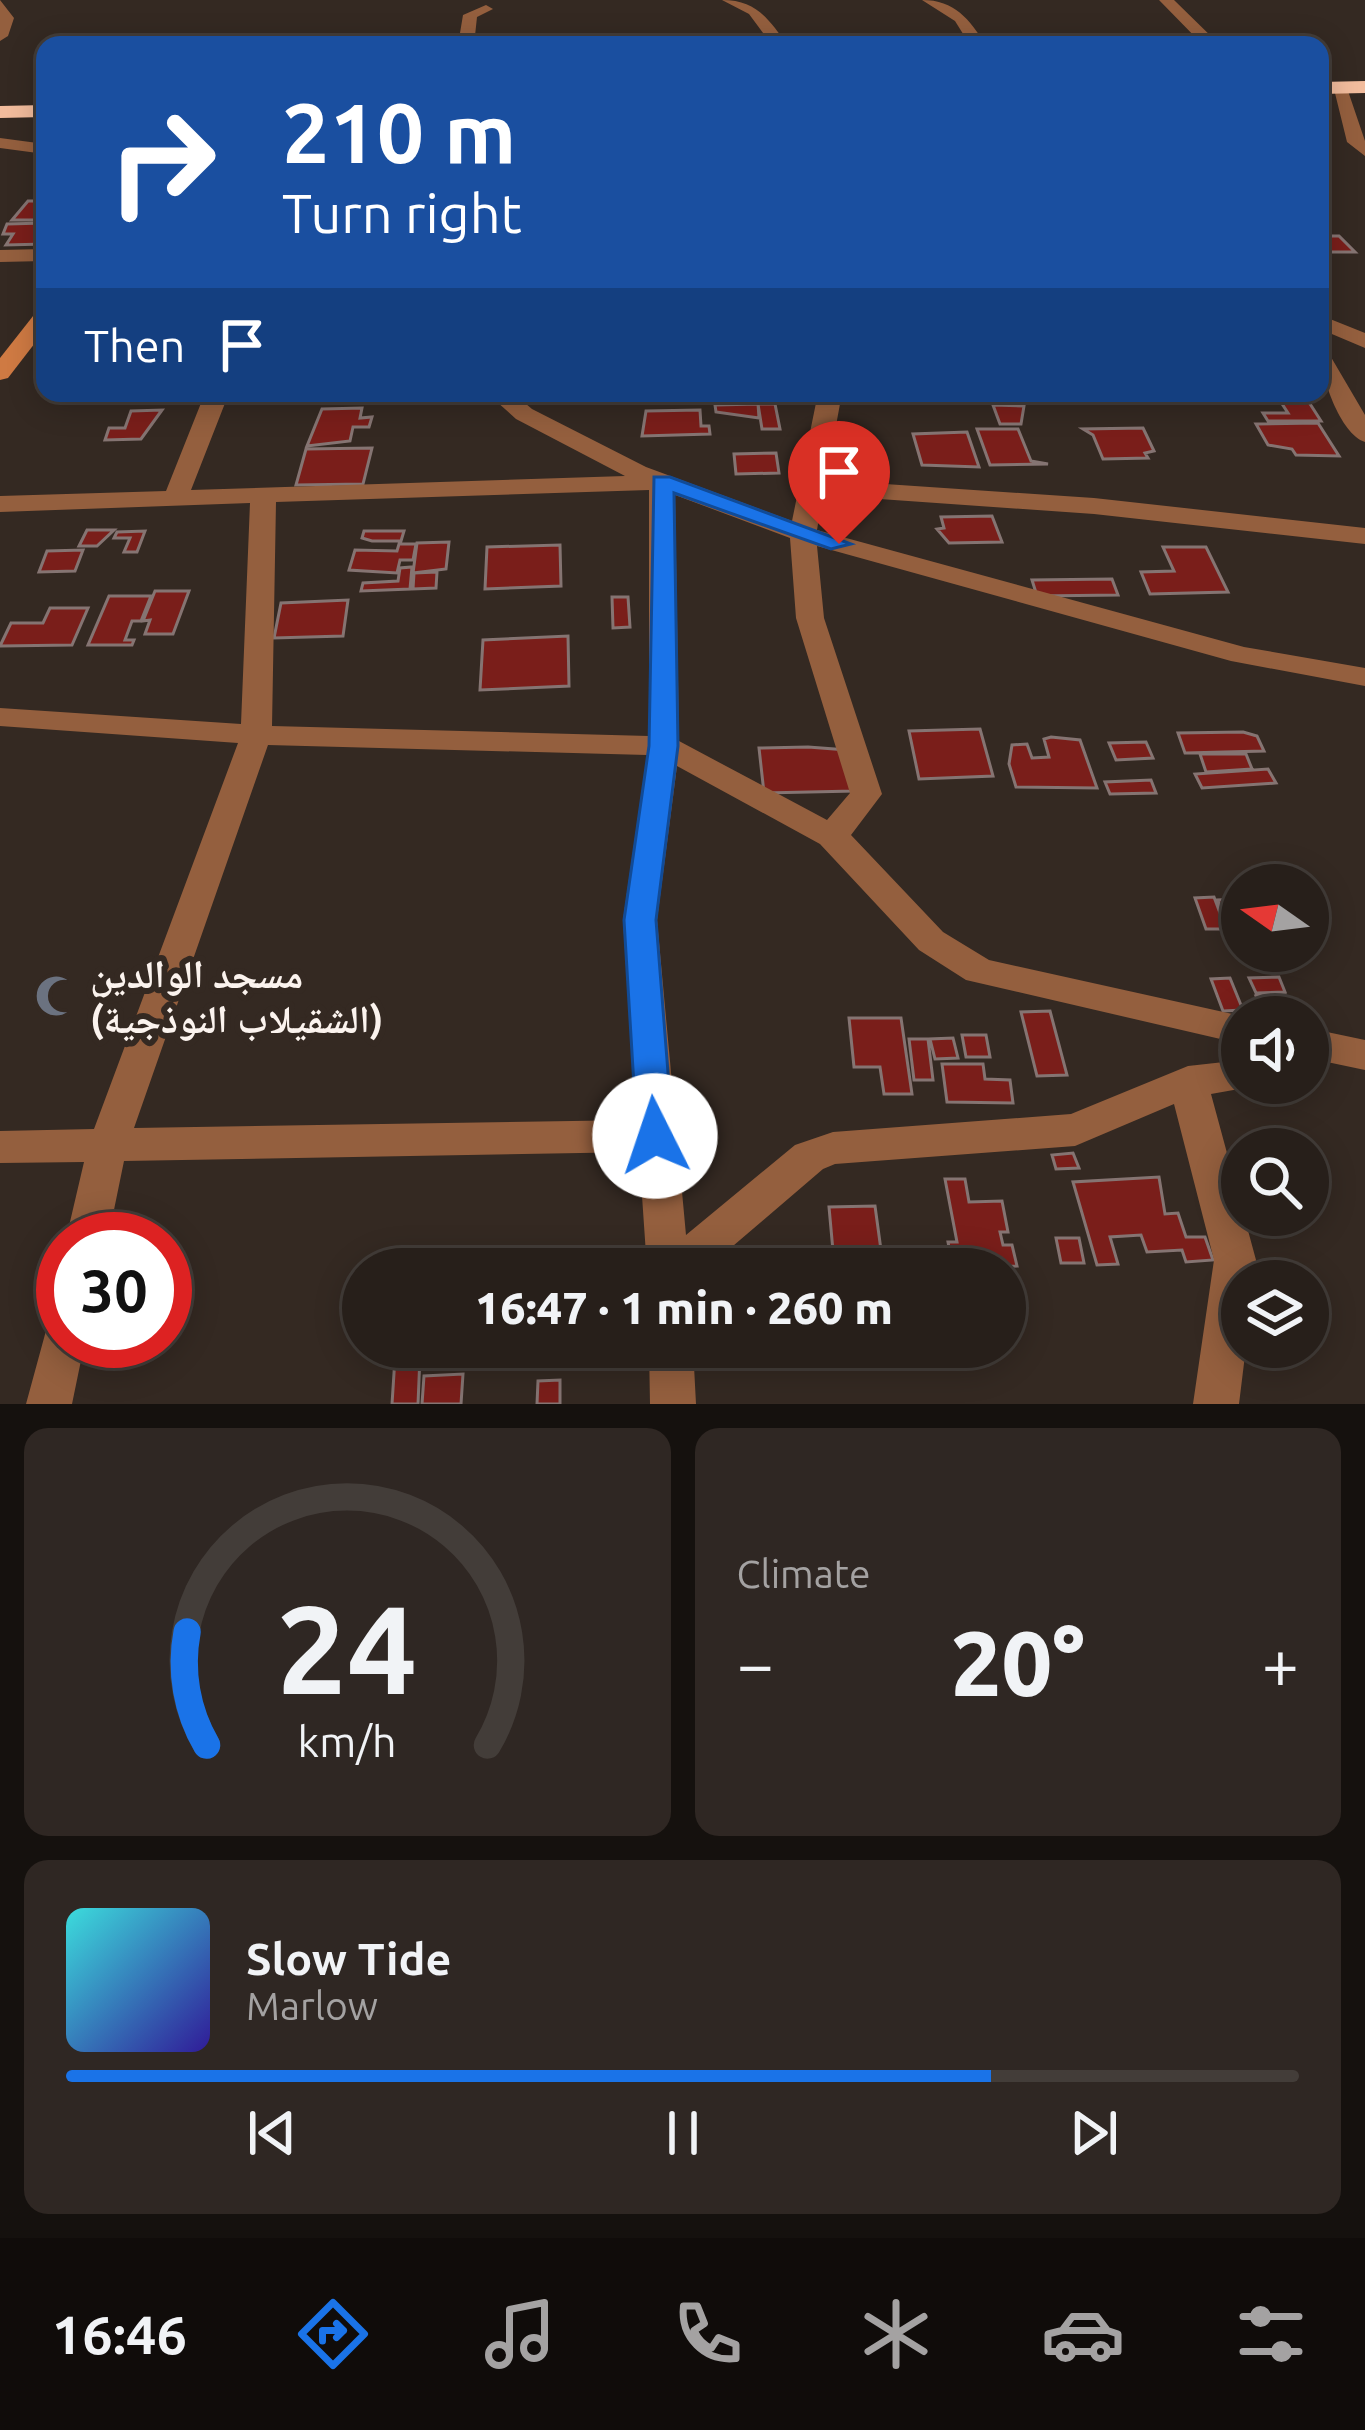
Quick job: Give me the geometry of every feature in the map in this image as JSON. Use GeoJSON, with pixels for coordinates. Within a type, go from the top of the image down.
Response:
{"type":"FeatureCollection","features":[{"type":"Feature","properties":{"kind":"highway"},"geometry":{"type":"LineString","coordinates":[[1329,88],[1365,87]]}},
{"type":"Feature","properties":{"kind":"highway"},"geometry":{"type":"LineString","coordinates":[[0,112],[36,111]]}},
{"type":"Feature","properties":{"kind":"street"},"geometry":{"type":"LineString","coordinates":[[729,0],[754,10],[773,36]]}},
{"type":"Feature","properties":{"kind":"street"},"geometry":{"type":"LineString","coordinates":[[929,0],[963,20],[973,36]]}},
{"type":"Feature","properties":{"kind":"street"},"geometry":{"type":"LineString","coordinates":[[1166,0],[1203,36]]}},
{"type":"Feature","properties":{"kind":"street"},"geometry":{"type":"LineString","coordinates":[[0,4],[7,18],[0,36]]}},
{"type":"Feature","properties":{"kind":"street"},"geometry":{"type":"LineString","coordinates":[[467,36],[470,15],[486,9]]}},
{"type":"Feature","properties":{"kind":"street"},"geometry":{"type":"LineString","coordinates":[[1329,88],[1365,152]]}},
{"type":"Feature","properties":{"kind":"street"},"geometry":{"type":"LineString","coordinates":[[0,143],[36,148]]}},
{"type":"Feature","properties":{"kind":"street"},"geometry":{"type":"LineString","coordinates":[[0,256],[36,255]]}},
{"type":"Feature","properties":{"kind":"street"},"geometry":{"type":"LineString","coordinates":[[1329,325],[1365,341]]}},
{"type":"Feature","properties":{"kind":"street"},"geometry":{"type":"LineString","coordinates":[[0,373],[36,327]]}},
{"type":"Feature","properties":{"kind":"street"},"geometry":{"type":"LineString","coordinates":[[1329,383],[1365,384]]}},
{"type":"Feature","properties":{"kind":"street"},"geometry":{"type":"LineString","coordinates":[[1329,386],[1365,435]]}},
{"type":"Feature","properties":{"kind":"street"},"geometry":{"type":"LineString","coordinates":[[176,499],[214,402]]}},
{"type":"Feature","properties":{"kind":"street"},"geometry":{"type":"LineString","coordinates":[[510,402],[524,414],[662,482],[803,534],[1240,655],[1365,677]]}},
{"type":"Feature","properties":{"kind":"street"},"geometry":{"type":"LineString","coordinates":[[828,402],[803,534],[810,618],[866,794],[832,836]]}},
{"type":"Feature","properties":{"kind":"street"},"geometry":{"type":"LineString","coordinates":[[0,504],[662,482]]}},
{"type":"Feature","properties":{"kind":"street"},"geometry":{"type":"LineString","coordinates":[[662,482],[664,746],[640,920],[655,1136],[669,1248]]}},
{"type":"Feature","properties":{"kind":"street"},"geometry":{"type":"LineString","coordinates":[[814,487],[1094,506],[1365,536]]}},
{"type":"Feature","properties":{"kind":"street"},"geometry":{"type":"LineString","coordinates":[[92,1212],[107,1149],[256,735],[263,496]]}},
{"type":"Feature","properties":{"kind":"street"},"geometry":{"type":"LineString","coordinates":[[0,716],[256,735],[664,746],[832,836],[931,941],[979,971],[1221,1025]]}},
{"type":"Feature","properties":{"kind":"street"},"geometry":{"type":"LineString","coordinates":[[1329,1049],[1365,1058]]}},
{"type":"Feature","properties":{"kind":"street"},"geometry":{"type":"LineString","coordinates":[[1329,1064],[1365,1058]]}},
{"type":"Feature","properties":{"kind":"street"},"geometry":{"type":"LineString","coordinates":[[699,1248],[821,1153],[873,1142],[1076,1130],[1188,1081],[1221,1077]]}},
{"type":"Feature","properties":{"kind":"street"},"geometry":{"type":"LineString","coordinates":[[1188,1081],[1234,1260],[1216,1404]]}},
{"type":"Feature","properties":{"kind":"street"},"geometry":{"type":"LineString","coordinates":[[0,1147],[107,1149],[655,1136]]}},
{"type":"Feature","properties":{"kind":"street"},"geometry":{"type":"LineString","coordinates":[[49,1404],[57,1368]]}},
{"type":"Feature","properties":{"kind":"street"},"geometry":{"type":"LineString","coordinates":[[672,1368],[673,1404]]}},
{"type":"Feature","properties":{"kind":"building"},"geometry":{"type":"Polygon","coordinates":[[[28,201],[36,201],[36,220],[12,220],[28,201]]]}},
{"type":"Feature","properties":{"kind":"building"},"geometry":{"type":"Polygon","coordinates":[[[36,223],[36,244],[6,245],[13,234],[3,234],[7,224],[36,223]]]}},
{"type":"Feature","properties":{"kind":"building"},"geometry":{"type":"Polygon","coordinates":[[[1329,236],[1339,236],[1355,252],[1329,252],[1329,236]]]}},
{"type":"Feature","properties":{"kind":"building"},"geometry":{"type":"Polygon","coordinates":[[[1281,402],[1309,402],[1321,421],[1268,421],[1263,413],[1288,413],[1281,402]]]}},
{"type":"Feature","properties":{"kind":"building"},"geometry":{"type":"Polygon","coordinates":[[[758,404],[775,404],[780,429],[762,429],[758,404]]]}},
{"type":"Feature","properties":{"kind":"building"},"geometry":{"type":"Polygon","coordinates":[[[758,404],[759,418],[716,412],[715,405],[758,404]]]}},
{"type":"Feature","properties":{"kind":"building"},"geometry":{"type":"Polygon","coordinates":[[[993,405],[1024,406],[1021,424],[1000,424],[993,405]]]}},
{"type":"Feature","properties":{"kind":"building"},"geometry":{"type":"Polygon","coordinates":[[[362,408],[360,418],[372,417],[369,427],[353,427],[350,441],[307,446],[322,409],[362,408]]]}},
{"type":"Feature","properties":{"kind":"building"},"geometry":{"type":"Polygon","coordinates":[[[162,410],[141,439],[105,440],[109,428],[125,428],[131,411],[162,410]]]}},
{"type":"Feature","properties":{"kind":"building"},"geometry":{"type":"Polygon","coordinates":[[[700,410],[701,426],[709,426],[710,434],[642,436],[646,411],[700,410]]]}},
{"type":"Feature","properties":{"kind":"building"},"geometry":{"type":"Polygon","coordinates":[[[1318,423],[1339,456],[1296,455],[1292,449],[1268,445],[1256,424],[1318,423]]]}},
{"type":"Feature","properties":{"kind":"building"},"geometry":{"type":"Polygon","coordinates":[[[1143,428],[1154,451],[1145,453],[1148,458],[1103,459],[1093,435],[1083,429],[1143,428]]]}},
{"type":"Feature","properties":{"kind":"building"},"geometry":{"type":"Polygon","coordinates":[[[977,429],[1018,429],[1031,461],[1048,464],[990,465],[977,429]]]}},
{"type":"Feature","properties":{"kind":"building"},"geometry":{"type":"Polygon","coordinates":[[[967,432],[979,467],[922,465],[913,434],[967,432]]]}},
{"type":"Feature","properties":{"kind":"building"},"geometry":{"type":"Polygon","coordinates":[[[372,448],[363,484],[296,485],[306,449],[372,448]]]}},
{"type":"Feature","properties":{"kind":"building"},"geometry":{"type":"Polygon","coordinates":[[[776,453],[779,473],[736,474],[734,454],[776,453]]]}},
{"type":"Feature","properties":{"kind":"building"},"geometry":{"type":"Polygon","coordinates":[[[992,516],[1002,542],[949,543],[937,529],[944,528],[941,517],[992,516]]]}},
{"type":"Feature","properties":{"kind":"building"},"geometry":{"type":"Polygon","coordinates":[[[87,530],[114,530],[97,546],[79,546],[87,530]]]}},
{"type":"Feature","properties":{"kind":"building"},"geometry":{"type":"Polygon","coordinates":[[[145,531],[137,552],[124,552],[130,538],[114,538],[117,532],[145,531]]]}},
{"type":"Feature","properties":{"kind":"building"},"geometry":{"type":"Polygon","coordinates":[[[364,531],[404,531],[401,541],[372,541],[362,538],[364,531]]]}},
{"type":"Feature","properties":{"kind":"building"},"geometry":{"type":"Polygon","coordinates":[[[449,542],[446,569],[413,573],[417,543],[449,542]]]}},
{"type":"Feature","properties":{"kind":"building"},"geometry":{"type":"Polygon","coordinates":[[[399,544],[416,544],[413,560],[400,560],[397,573],[349,570],[355,550],[397,551],[399,544]]]}},
{"type":"Feature","properties":{"kind":"building"},"geometry":{"type":"Polygon","coordinates":[[[560,545],[561,586],[485,589],[487,547],[560,545]]]}},
{"type":"Feature","properties":{"kind":"building"},"geometry":{"type":"Polygon","coordinates":[[[1163,547],[1206,547],[1228,592],[1150,594],[1141,572],[1174,571],[1163,547]]]}},
{"type":"Feature","properties":{"kind":"building"},"geometry":{"type":"Polygon","coordinates":[[[83,550],[75,571],[39,572],[47,551],[83,550]]]}},
{"type":"Feature","properties":{"kind":"building"},"geometry":{"type":"Polygon","coordinates":[[[412,567],[410,589],[361,591],[363,583],[398,581],[400,568],[412,567]]]}},
{"type":"Feature","properties":{"kind":"building"},"geometry":{"type":"Polygon","coordinates":[[[437,572],[436,588],[413,589],[414,573],[437,572]]]}},
{"type":"Feature","properties":{"kind":"building"},"geometry":{"type":"Polygon","coordinates":[[[1112,579],[1118,595],[1037,596],[1032,580],[1112,579]]]}},
{"type":"Feature","properties":{"kind":"building"},"geometry":{"type":"Polygon","coordinates":[[[155,591],[189,591],[173,634],[145,634],[150,620],[143,621],[155,591]]]}},
{"type":"Feature","properties":{"kind":"building"},"geometry":{"type":"Polygon","coordinates":[[[109,596],[151,596],[141,621],[132,621],[125,640],[134,640],[132,645],[88,645],[109,596]]]}},
{"type":"Feature","properties":{"kind":"building"},"geometry":{"type":"Polygon","coordinates":[[[612,597],[628,597],[630,627],[613,628],[612,597]]]}},
{"type":"Feature","properties":{"kind":"building"},"geometry":{"type":"Polygon","coordinates":[[[348,600],[343,636],[274,638],[281,603],[348,600]]]}},
{"type":"Feature","properties":{"kind":"building"},"geometry":{"type":"Polygon","coordinates":[[[50,608],[88,608],[72,645],[0,646],[11,623],[43,623],[50,608]]]}},
{"type":"Feature","properties":{"kind":"building"},"geometry":{"type":"Polygon","coordinates":[[[568,636],[569,686],[480,690],[483,640],[568,636]]]}},
{"type":"Feature","properties":{"kind":"building"},"geometry":{"type":"Polygon","coordinates":[[[980,729],[993,776],[919,779],[909,731],[980,729]]]}},
{"type":"Feature","properties":{"kind":"building"},"geometry":{"type":"Polygon","coordinates":[[[1178,733],[1257,736],[1264,751],[1185,753],[1178,733]]]}},
{"type":"Feature","properties":{"kind":"building"},"geometry":{"type":"Polygon","coordinates":[[[1044,739],[1080,740],[1097,788],[1016,787],[1009,764],[1012,745],[1027,744],[1032,758],[1049,757],[1044,739]]]}},
{"type":"Feature","properties":{"kind":"building"},"geometry":{"type":"Polygon","coordinates":[[[1146,742],[1153,758],[1116,760],[1109,743],[1146,742]]]}},
{"type":"Feature","properties":{"kind":"building"},"geometry":{"type":"Polygon","coordinates":[[[759,748],[847,750],[854,791],[764,793],[759,748]]]}},
{"type":"Feature","properties":{"kind":"building"},"geometry":{"type":"Polygon","coordinates":[[[1200,754],[1246,754],[1252,769],[1206,772],[1200,754]]]}},
{"type":"Feature","properties":{"kind":"building"},"geometry":{"type":"Polygon","coordinates":[[[1268,769],[1276,783],[1202,788],[1195,774],[1268,769]]]}},
{"type":"Feature","properties":{"kind":"building"},"geometry":{"type":"Polygon","coordinates":[[[1151,780],[1156,793],[1110,794],[1105,782],[1151,780]]]}},
{"type":"Feature","properties":{"kind":"building"},"geometry":{"type":"Polygon","coordinates":[[[1214,897],[1221,929],[1206,929],[1195,898],[1214,897]]]}},
{"type":"Feature","properties":{"kind":"building"},"geometry":{"type":"Polygon","coordinates":[[[1279,977],[1285,992],[1256,993],[1249,978],[1279,977]]]}},
{"type":"Feature","properties":{"kind":"building"},"geometry":{"type":"Polygon","coordinates":[[[1230,978],[1237,996],[1221,996],[1221,1006],[1211,979],[1230,978]]]}},
{"type":"Feature","properties":{"kind":"building"},"geometry":{"type":"Polygon","coordinates":[[[1050,1011],[1067,1075],[1037,1076],[1021,1012],[1050,1011]]]}},
{"type":"Feature","properties":{"kind":"building"},"geometry":{"type":"Polygon","coordinates":[[[849,1018],[901,1018],[912,1094],[884,1094],[880,1067],[854,1067],[849,1018]]]}},
{"type":"Feature","properties":{"kind":"building"},"geometry":{"type":"Polygon","coordinates":[[[962,1035],[986,1035],[990,1057],[966,1057],[962,1035]]]}},
{"type":"Feature","properties":{"kind":"building"},"geometry":{"type":"Polygon","coordinates":[[[953,1038],[958,1058],[935,1059],[930,1039],[953,1038]]]}},
{"type":"Feature","properties":{"kind":"building"},"geometry":{"type":"Polygon","coordinates":[[[909,1039],[928,1039],[933,1080],[914,1080],[909,1039]]]}},
{"type":"Feature","properties":{"kind":"building"},"geometry":{"type":"Polygon","coordinates":[[[942,1064],[983,1064],[985,1079],[1010,1080],[1013,1103],[947,1102],[942,1064]]]}},
{"type":"Feature","properties":{"kind":"building"},"geometry":{"type":"Polygon","coordinates":[[[1073,1153],[1079,1168],[1056,1169],[1052,1155],[1073,1153]]]}},
{"type":"Feature","properties":{"kind":"building"},"geometry":{"type":"Polygon","coordinates":[[[1159,1177],[1165,1214],[1178,1213],[1186,1237],[1205,1237],[1213,1260],[1186,1262],[1182,1250],[1147,1252],[1141,1235],[1110,1237],[1118,1264],[1097,1265],[1073,1182],[1159,1177]]]}},
{"type":"Feature","properties":{"kind":"building"},"geometry":{"type":"Polygon","coordinates":[[[945,1179],[965,1179],[969,1202],[1002,1201],[1008,1232],[1000,1232],[1003,1245],[1013,1248],[949,1248],[948,1242],[957,1242],[945,1179]]]}},
{"type":"Feature","properties":{"kind":"building"},"geometry":{"type":"Polygon","coordinates":[[[875,1206],[881,1248],[833,1248],[829,1207],[875,1206]]]}},
{"type":"Feature","properties":{"kind":"building"},"geometry":{"type":"Polygon","coordinates":[[[1056,1238],[1079,1238],[1084,1263],[1061,1263],[1056,1238]]]}},
{"type":"Feature","properties":{"kind":"building"},"geometry":{"type":"Polygon","coordinates":[[[394,1368],[420,1368],[418,1404],[392,1404],[394,1368]]]}},
{"type":"Feature","properties":{"kind":"building"},"geometry":{"type":"Polygon","coordinates":[[[463,1374],[461,1404],[422,1404],[424,1376],[463,1374]]]}},
{"type":"Feature","properties":{"kind":"building"},"geometry":{"type":"Polygon","coordinates":[[[560,1380],[560,1404],[537,1404],[538,1381],[560,1380]]]}},
{"type":"Feature","properties":{"kind":"place","name":"مسجد الوالدين (الشقيلاب النوذجية)"},"geometry":{"type":"Point","coordinates":[56,996]}},
{"type":"Feature","properties":{"kind":"route"},"geometry":{"type":"LineString","coordinates":[[655,1136],[640,920],[664,746],[662,482],[839,544]]}}]}
